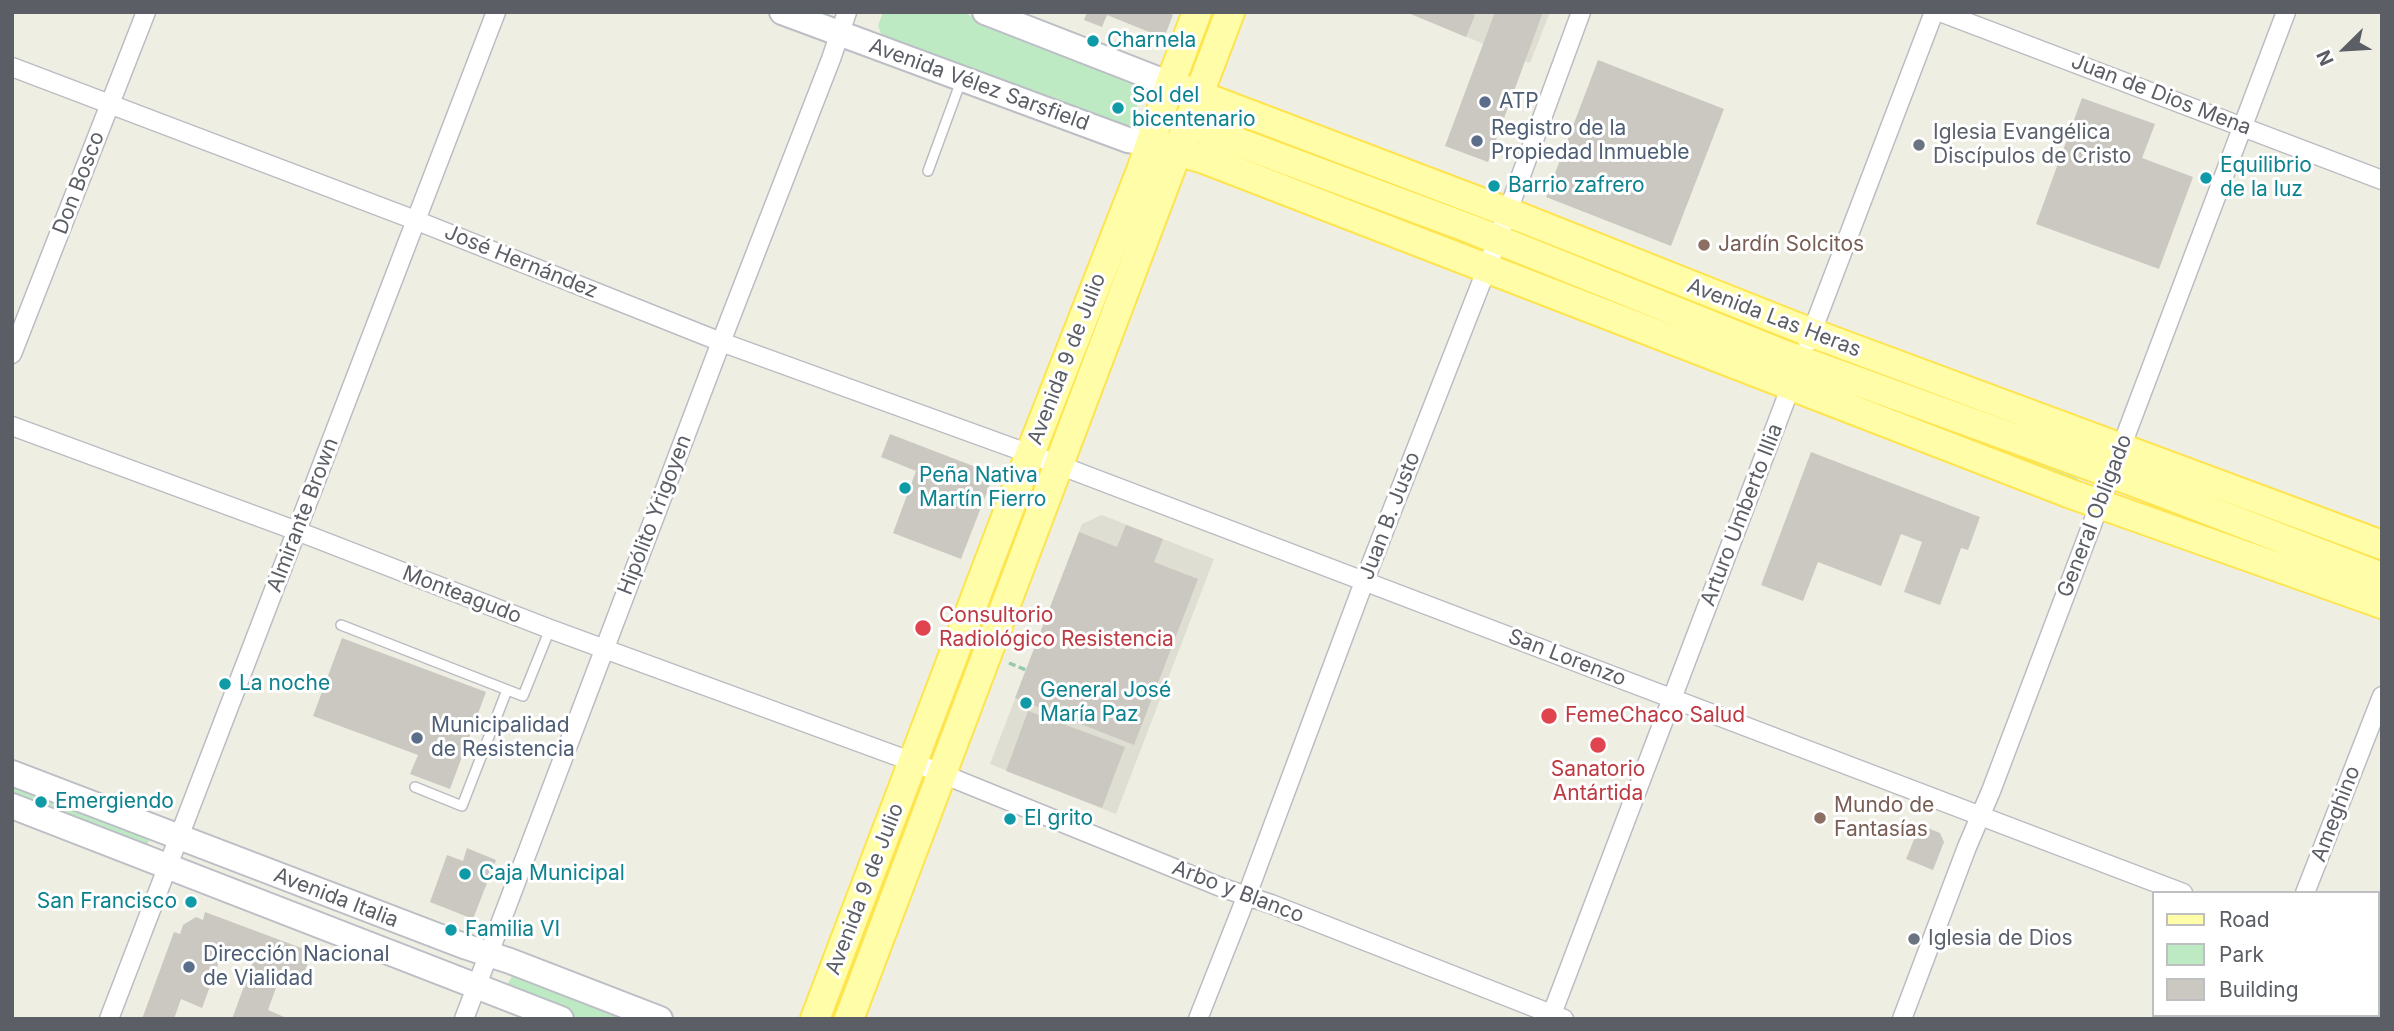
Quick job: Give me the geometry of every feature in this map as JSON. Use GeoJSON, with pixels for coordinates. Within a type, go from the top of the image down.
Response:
{"type":"FeatureCollection","features":[{"type":"Feature","properties":{"kind":"main road","name":"Avenida Vélez Sarsfield"},"geometry":{"type":"LineString","coordinates":[[782,12],[843,23],[961,79],[1128,140],[1178,150]]}},
{"type":"Feature","properties":{"kind":"main road"},"geometry":{"type":"LineString","coordinates":[[985,12],[1170,84]]}},
{"type":"Feature","properties":{"kind":"main road","name":"Avenida 9 de Julio"},"geometry":{"type":"LineString","coordinates":[[815,1019],[1151,143],[1197,12]]}},
{"type":"Feature","properties":{"kind":"main road","name":"Avenida 9 de Julio"},"geometry":{"type":"LineString","coordinates":[[849,1019],[1230,12]]}},
{"type":"Feature","properties":{"kind":"main road","name":"Avenida Las Heras"},"geometry":{"type":"LineString","coordinates":[[1170,84],[1507,212],[1812,333],[2382,545]]}},
{"type":"Feature","properties":{"kind":"main road","name":"Avenida Las Heras"},"geometry":{"type":"LineString","coordinates":[[1189,124],[1496,239],[1796,373],[2100,504],[2382,604]]}},
{"type":"Feature","properties":{"kind":"main road","name":"Avenida Las Heras"},"geometry":{"type":"LineString","coordinates":[[1178,150],[1487,268],[1796,373],[2110,474],[2382,578]]}},
{"type":"Feature","properties":{"kind":"main road","name":"Avenida Italia"},"geometry":{"type":"LineString","coordinates":[[12,773],[660,1019]]}},
{"type":"Feature","properties":{"kind":"main road","name":"Avenida Italia"},"geometry":{"type":"LineString","coordinates":[[12,806],[561,1019]]}},
{"type":"Feature","properties":{"kind":"street","name":"Don Bosco"},"geometry":{"type":"LineString","coordinates":[[12,354],[146,12]]}},
{"type":"Feature","properties":{"kind":"street","name":"Almirante Brown"},"geometry":{"type":"LineString","coordinates":[[109,1019],[496,12]]}},
{"type":"Feature","properties":{"kind":"street","name":"Juan B. Justo"},"geometry":{"type":"LineString","coordinates":[[1198,1019],[1487,268],[1581,12]]}},
{"type":"Feature","properties":{"kind":"street","name":"Juan de Dios Mena"},"geometry":{"type":"LineString","coordinates":[[1937,12],[2243,125],[2382,180]]}},
{"type":"Feature","properties":{"kind":"street","name":"Arturo Umberto Illia"},"geometry":{"type":"LineString","coordinates":[[1555,1017],[1796,373],[1937,12]]}},
{"type":"Feature","properties":{"kind":"street","name":"General Obligado"},"geometry":{"type":"LineString","coordinates":[[1902,1019],[2286,12]]}},
{"type":"Feature","properties":{"kind":"street","name":"Hipólito Yrigoyen"},"geometry":{"type":"LineString","coordinates":[[464,1019],[843,23]]}},
{"type":"Feature","properties":{"kind":"street","name":"José Hernández"},"geometry":{"type":"LineString","coordinates":[[12,67],[415,220],[721,342],[1030,454]]}},
{"type":"Feature","properties":{"kind":"street","name":"Monteagudo"},"geometry":{"type":"LineString","coordinates":[[12,426],[297,531],[550,629],[913,762]]}},
{"type":"Feature","properties":{"kind":"street","name":"San Lorenzo"},"geometry":{"type":"LineString","coordinates":[[1030,454],[2178,891]]}},
{"type":"Feature","properties":{"kind":"street","name":"Ameghino"},"geometry":{"type":"LineString","coordinates":[[2306,891],[2382,696]]}},
{"type":"Feature","properties":{"kind":"street","name":"Arbo y Blanco"},"geometry":{"type":"LineString","coordinates":[[913,762],[1223,888],[1247,895],[1555,1017]]}},
{"type":"Feature","properties":{"kind":"lane"},"geometry":{"type":"LineString","coordinates":[[928,171],[961,79]]}},
{"type":"Feature","properties":{"kind":"lane"},"geometry":{"type":"LineString","coordinates":[[341,625],[523,696],[550,629]]}},
{"type":"Feature","properties":{"kind":"lane"},"geometry":{"type":"LineString","coordinates":[[415,787],[462,806],[507,690]]}},
{"type":"Feature","properties":{"kind":"path"},"geometry":{"type":"LineString","coordinates":[[1004,660],[1026,670]]}},
{"type":"Feature","properties":{"kind":"shaded area"},"geometry":{"type":"Polygon","coordinates":[[[1406,12],[1550,12],[1530,63],[1406,12]]]}},
{"type":"Feature","properties":{"kind":"shaded area"},"geometry":{"type":"Polygon","coordinates":[[[1102,515],[1214,559],[1116,814],[990,764],[1082,524],[1102,515]]]}},
{"type":"Feature","properties":{"kind":"green space"},"geometry":{"type":"Polygon","coordinates":[[[883,12],[961,12],[1133,77],[1141,93],[1132,124],[1117,131],[886,45],[878,26],[883,12]]]}},
{"type":"Feature","properties":{"kind":"green space"},"geometry":{"type":"Polygon","coordinates":[[[1825,376],[2080,473],[2075,487],[1820,389],[1825,376]]]}},
{"type":"Feature","properties":{"kind":"green space"},"geometry":{"type":"Polygon","coordinates":[[[1026,497],[1035,499],[938,744],[930,740],[1026,497]]]}},
{"type":"Feature","properties":{"kind":"green space"},"geometry":{"type":"Polygon","coordinates":[[[12,780],[145,832],[149,840],[147,846],[12,802],[12,780]]]}},
{"type":"Feature","properties":{"kind":"green space"},"geometry":{"type":"Polygon","coordinates":[[[908,814],[915,816],[834,1019],[827,1019],[908,814]]]}},
{"type":"Feature","properties":{"kind":"green space"},"geometry":{"type":"Polygon","coordinates":[[[515,971],[637,1019],[581,1019],[509,991],[507,985],[515,971]]]}},
{"type":"Feature","properties":{"kind":"building"},"geometry":{"type":"Polygon","coordinates":[[[1087,12],[1167,12],[1173,15],[1164,38],[1107,15],[1102,27],[1084,20],[1087,12]]]}},
{"type":"Feature","properties":{"kind":"building"},"geometry":{"type":"Polygon","coordinates":[[[1406,12],[1468,12],[1475,15],[1466,37],[1406,12]]]}},
{"type":"Feature","properties":{"kind":"building","name":"ATP"},"geometry":{"type":"Polygon","coordinates":[[[1495,12],[1543,12],[1488,162],[1445,146],[1495,12]]]}},
{"type":"Feature","properties":{"kind":"building"},"geometry":{"type":"Polygon","coordinates":[[[1598,60],[1724,109],[1671,246],[1546,197],[1598,60]]]}},
{"type":"Feature","properties":{"kind":"building"},"geometry":{"type":"Polygon","coordinates":[[[2082,98],[2155,124],[2142,158],[2193,177],[2159,269],[2036,224],[2082,98]]]}},
{"type":"Feature","properties":{"kind":"building"},"geometry":{"type":"Polygon","coordinates":[[[890,434],[994,474],[961,559],[893,533],[916,471],[881,457],[890,434]]]}},
{"type":"Feature","properties":{"kind":"building"},"geometry":{"type":"Polygon","coordinates":[[[1811,452],[1980,517],[1968,550],[1961,548],[1940,605],[1904,592],[1922,542],[1901,534],[1881,586],[1818,562],[1803,601],[1761,585],[1811,452]]]}},
{"type":"Feature","properties":{"kind":"building"},"geometry":{"type":"Polygon","coordinates":[[[1126,525],[1163,539],[1154,562],[1198,579],[1134,745],[1015,698],[1079,532],[1117,547],[1126,525]]]}},
{"type":"Feature","properties":{"kind":"building"},"geometry":{"type":"Polygon","coordinates":[[[342,638],[486,692],[450,789],[410,774],[418,755],[313,716],[342,638]]]}},
{"type":"Feature","properties":{"kind":"building"},"geometry":{"type":"Polygon","coordinates":[[[1028,711],[1125,747],[1102,808],[1006,771],[1028,711]]]}},
{"type":"Feature","properties":{"kind":"building"},"geometry":{"type":"Polygon","coordinates":[[[1920,825],[1940,833],[1944,842],[1933,870],[1906,859],[1920,825]]]}},
{"type":"Feature","properties":{"kind":"building","name":"Caja Municipal"},"geometry":{"type":"Polygon","coordinates":[[[467,848],[496,860],[473,919],[430,902],[447,855],[463,861],[467,848]]]}},
{"type":"Feature","properties":{"kind":"building","name":"Dirección Nacional de Vialidad"},"geometry":{"type":"Polygon","coordinates":[[[205,912],[312,952],[302,979],[282,971],[268,1010],[289,1019],[232,1019],[253,962],[223,951],[202,1008],[181,999],[174,1019],[142,1019],[174,932],[180,934],[183,925],[196,917],[203,920],[205,912]]]}},
{"type":"Feature","properties":{"kind":"place","name":"Charnela"},"geometry":{"type":"Point","coordinates":[1093,41]}},
{"type":"Feature","properties":{"kind":"place","name":"ATP"},"geometry":{"type":"Point","coordinates":[1485,102]}},
{"type":"Feature","properties":{"kind":"place","name":"Sol del bicentenario"},"geometry":{"type":"Point","coordinates":[1118,108]}},
{"type":"Feature","properties":{"kind":"place","name":"Registro de la Propiedad Inmueble"},"geometry":{"type":"Point","coordinates":[1477,141]}},
{"type":"Feature","properties":{"kind":"place","name":"Iglesia Evangélica Discípulos de Cristo"},"geometry":{"type":"Point","coordinates":[1919,145]}},
{"type":"Feature","properties":{"kind":"place","name":"Equilibrio de la luz"},"geometry":{"type":"Point","coordinates":[2206,178]}},
{"type":"Feature","properties":{"kind":"place","name":"Barrio zafrero"},"geometry":{"type":"Point","coordinates":[1494,186]}},
{"type":"Feature","properties":{"kind":"place","name":"Jardín Solcitos"},"geometry":{"type":"Point","coordinates":[1704,245]}},
{"type":"Feature","properties":{"kind":"place","name":"Peña Nativa Martín Fierro"},"geometry":{"type":"Point","coordinates":[905,488]}},
{"type":"Feature","properties":{"kind":"place","name":"Consultorio Radiológico Resistencia"},"geometry":{"type":"Point","coordinates":[923,628]}},
{"type":"Feature","properties":{"kind":"place","name":"La noche"},"geometry":{"type":"Point","coordinates":[225,684]}},
{"type":"Feature","properties":{"kind":"place","name":"General José María Paz"},"geometry":{"type":"Point","coordinates":[1026,703]}},
{"type":"Feature","properties":{"kind":"place","name":"FemeChaco Salud"},"geometry":{"type":"Point","coordinates":[1549,716]}},
{"type":"Feature","properties":{"kind":"place","name":"Municipalidad de Resistencia"},"geometry":{"type":"Point","coordinates":[417,738]}},
{"type":"Feature","properties":{"kind":"place","name":"Sanatorio Antártida"},"geometry":{"type":"Point","coordinates":[1598,745]}},
{"type":"Feature","properties":{"kind":"place","name":"Emergiendo"},"geometry":{"type":"Point","coordinates":[41,802]}},
{"type":"Feature","properties":{"kind":"place","name":"Mundo de Fantasías"},"geometry":{"type":"Point","coordinates":[1820,818]}},
{"type":"Feature","properties":{"kind":"place","name":"El grito"},"geometry":{"type":"Point","coordinates":[1010,819]}},
{"type":"Feature","properties":{"kind":"place","name":"Caja Municipal"},"geometry":{"type":"Point","coordinates":[465,874]}},
{"type":"Feature","properties":{"kind":"place","name":"San Francisco"},"geometry":{"type":"Point","coordinates":[191,902]}},
{"type":"Feature","properties":{"kind":"place","name":"Familia VI"},"geometry":{"type":"Point","coordinates":[451,930]}},
{"type":"Feature","properties":{"kind":"place","name":"Iglesia de Dios"},"geometry":{"type":"Point","coordinates":[1914,939]}},
{"type":"Feature","properties":{"kind":"place","name":"Dirección Nacional de Vialidad"},"geometry":{"type":"Point","coordinates":[189,967]}}]}
